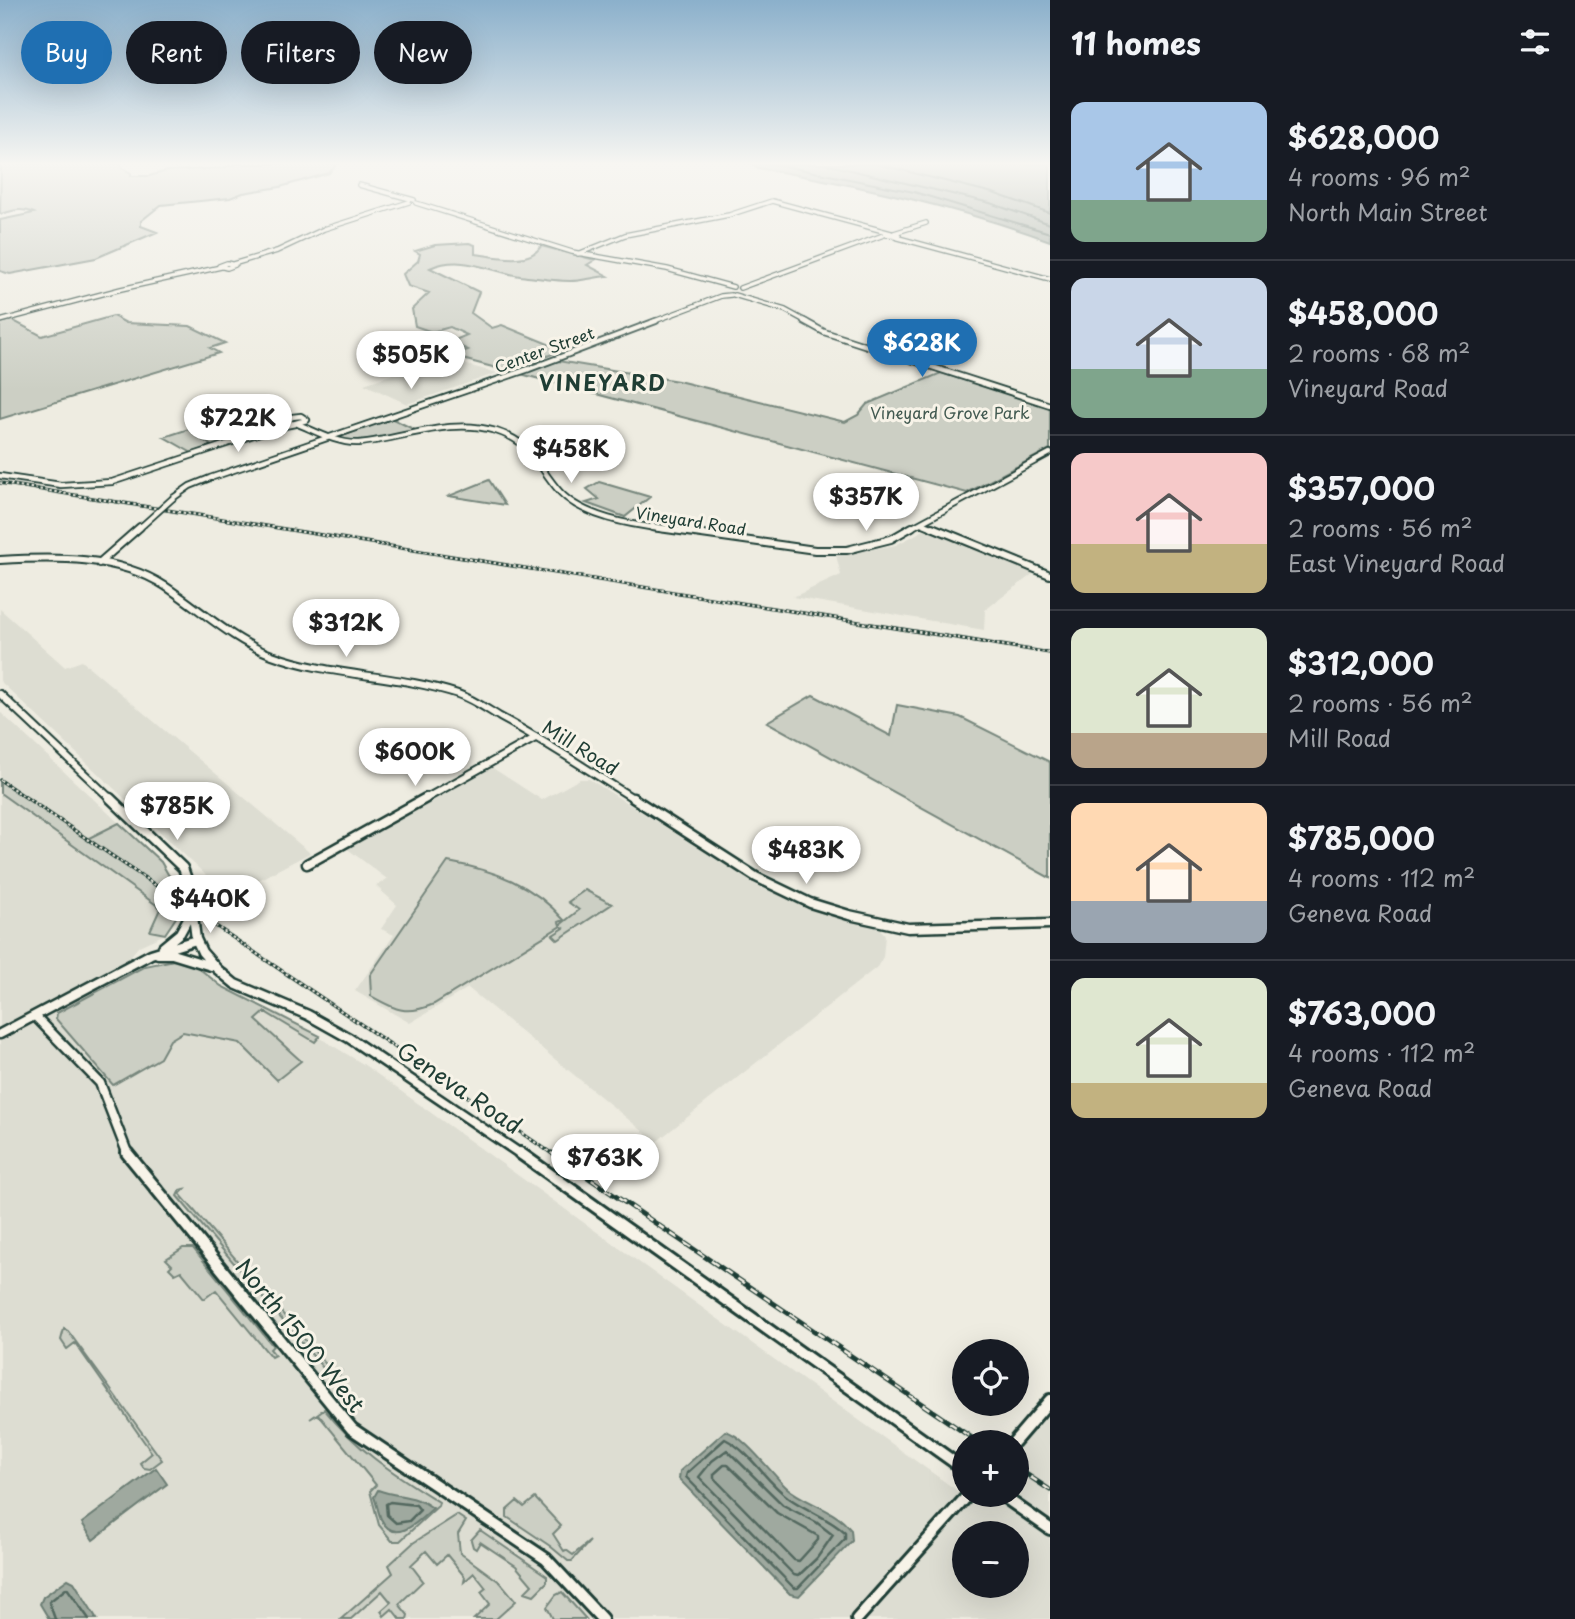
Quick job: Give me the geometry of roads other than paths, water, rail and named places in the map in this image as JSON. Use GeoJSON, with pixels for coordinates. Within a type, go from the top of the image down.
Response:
{"type":"FeatureCollection","features":[{"type":"Feature","properties":{"kind":"street"},"geometry":{"type":"LineString","coordinates":[[0,321],[121,289],[221,267],[232,267],[233,264],[277,251],[301,240]]}},
{"type":"Feature","properties":{"kind":"street"},"geometry":{"type":"LineString","coordinates":[[532,240],[577,254],[664,270],[733,295],[792,312]]}},
{"type":"Feature","properties":{"kind":"street"},"geometry":{"type":"LineString","coordinates":[[577,254],[613,240]]}},
{"type":"Feature","properties":{"kind":"street"},"geometry":{"type":"LineString","coordinates":[[740,288],[880,240]]}},
{"type":"Feature","properties":{"kind":"street"},"geometry":{"type":"LineString","coordinates":[[746,292],[765,281],[880,240]]}},
{"type":"Feature","properties":{"kind":"street"},"geometry":{"type":"LineString","coordinates":[[911,240],[1050,279]]}},
{"type":"Feature","properties":{"kind":"street"},"geometry":{"type":"LineString","coordinates":[[577,254],[667,269],[740,288],[827,330],[1050,404]]}},
{"type":"Feature","properties":{"kind":"street","name":"Center Street"},"geometry":{"type":"LineString","coordinates":[[327,436],[694,304],[733,287]]}},
{"type":"Feature","properties":{"kind":"street","name":"Center Street"},"geometry":{"type":"LineString","coordinates":[[327,436],[558,358],[720,296],[746,292]]}},
{"type":"Feature","properties":{"kind":"street"},"geometry":{"type":"LineString","coordinates":[[453,394],[470,386]]}},
{"type":"Feature","properties":{"kind":"street"},"geometry":{"type":"LineString","coordinates":[[428,398],[436,400]]}},
{"type":"Feature","properties":{"kind":"street"},"geometry":{"type":"LineString","coordinates":[[275,428],[298,416],[305,418],[327,436]]}},
{"type":"Feature","properties":{"kind":"street"},"geometry":{"type":"LineString","coordinates":[[288,421],[327,436]]}},
{"type":"Feature","properties":{"kind":"street"},"geometry":{"type":"LineString","coordinates":[[0,476],[74,486],[127,478],[275,428],[306,421]]}},
{"type":"Feature","properties":{"kind":"street","name":"Vineyard Road"},"geometry":{"type":"LineString","coordinates":[[327,436],[336,440],[368,442],[436,427],[477,427],[496,431],[523,442],[567,498],[604,516],[648,527],[791,548],[827,550],[847,550],[873,545],[921,523],[1050,453]]}},
{"type":"Feature","properties":{"kind":"street"},"geometry":{"type":"LineString","coordinates":[[99,563],[190,486],[327,436]]}},
{"type":"Feature","properties":{"kind":"street"},"geometry":{"type":"LineString","coordinates":[[921,523],[1050,575]]}},
{"type":"Feature","properties":{"kind":"street","name":"Mill Road"},"geometry":{"type":"LineString","coordinates":[[0,560],[40,556],[99,563],[140,574],[162,584],[247,644],[269,654],[304,666],[416,683],[461,695],[537,737],[757,877],[810,903],[908,928],[1050,923]]}},
{"type":"Feature","properties":{"kind":"street","name":"Geneva Road"},"geometry":{"type":"LineString","coordinates":[[0,694],[183,868],[190,884],[196,940],[214,967],[235,984],[308,1016],[349,1038],[531,1161],[952,1460]]}},
{"type":"Feature","properties":{"kind":"street"},"geometry":{"type":"LineString","coordinates":[[307,864],[537,737]]}},
{"type":"Feature","properties":{"kind":"street"},"geometry":{"type":"LineString","coordinates":[[0,1034],[172,941],[192,910]]}},
{"type":"Feature","properties":{"kind":"street"},"geometry":{"type":"LineString","coordinates":[[151,954],[196,940]]}},
{"type":"Feature","properties":{"kind":"street"},"geometry":{"type":"LineString","coordinates":[[151,954],[172,954],[214,967]]}},
{"type":"Feature","properties":{"kind":"street","name":"North 1500 West"},"geometry":{"type":"LineString","coordinates":[[35,1016],[100,1083],[127,1153],[139,1171],[352,1429],[546,1559],[602,1619]]}},
{"type":"Feature","properties":{"kind":"street"},"geometry":{"type":"LineString","coordinates":[[1024,1430],[1050,1400]]}},
{"type":"Feature","properties":{"kind":"street"},"geometry":{"type":"LineString","coordinates":[[857,1619],[957,1507]]}},
{"type":"Feature","properties":{"kind":"street"},"geometry":{"type":"LineString","coordinates":[[1019,1507],[1050,1529]]}},
{"type":"Feature","properties":{"kind":"water"},"geometry":{"type":"Polygon","coordinates":[[[725,1431],[749,1447],[786,1487],[836,1516],[851,1530],[852,1541],[799,1596],[790,1594],[679,1479],[680,1471],[725,1431]]]}},
{"type":"Feature","properties":{"kind":"water"},"geometry":{"type":"Polygon","coordinates":[[[156,1468],[167,1484],[93,1540],[82,1523],[156,1468]]]}},
{"type":"Feature","properties":{"kind":"water"},"geometry":{"type":"Polygon","coordinates":[[[378,1490],[413,1498],[433,1508],[407,1528],[393,1531],[381,1519],[374,1497],[378,1490]]]}},
{"type":"Feature","properties":{"kind":"water"},"geometry":{"type":"Polygon","coordinates":[[[68,1579],[74,1582],[97,1619],[49,1619],[40,1604],[43,1597],[68,1579]]]}},
{"type":"Feature","properties":{"kind":"railway"},"geometry":{"type":"LineString","coordinates":[[0,483],[1050,653]]}},
{"type":"Feature","properties":{"kind":"railway"},"geometry":{"type":"LineString","coordinates":[[0,780],[554,1155]]}},
{"type":"Feature","properties":{"kind":"railway"},"geometry":{"type":"LineString","coordinates":[[552,1153],[960,1430]]}},
{"type":"Feature","properties":{"kind":"railway"},"geometry":{"type":"LineString","coordinates":[[1029,1476],[1050,1490]]}},
{"type":"Feature","properties":{"kind":"district","name":"VINEYARD"},"geometry":{"type":"Point","coordinates":[603,382]}},
{"type":"Feature","properties":{"kind":"park label","name":"Vineyard Grove Park"},"geometry":{"type":"Point","coordinates":[950,412]}}]}
